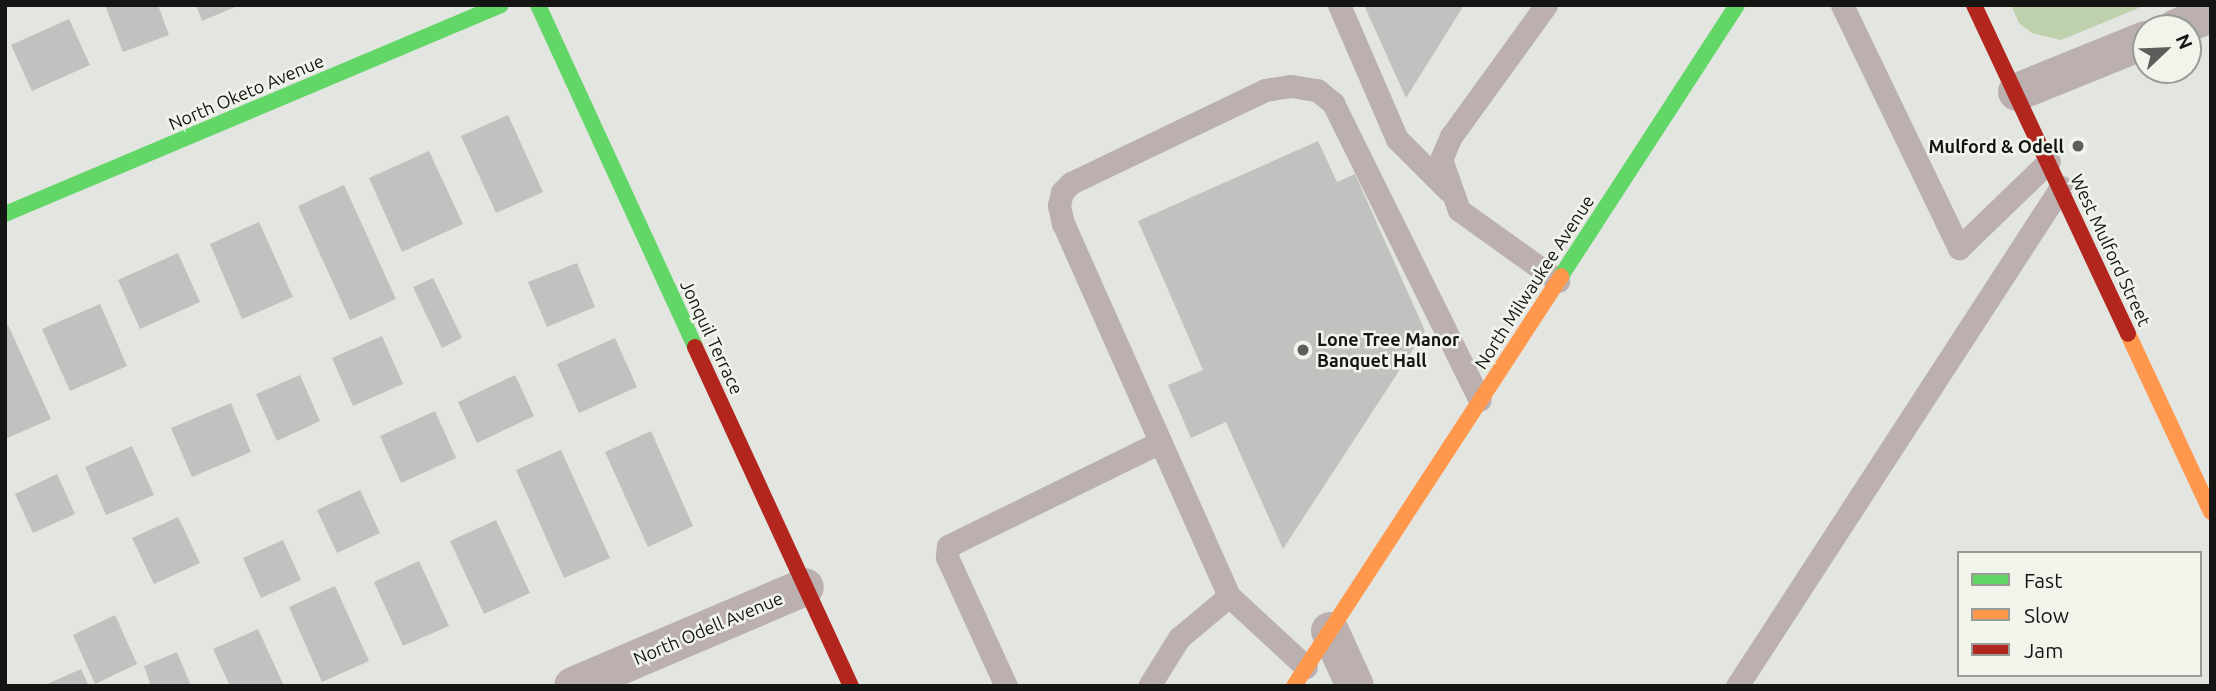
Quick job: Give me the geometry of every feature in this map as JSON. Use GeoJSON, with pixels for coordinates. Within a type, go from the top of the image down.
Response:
{"type":"FeatureCollection","features":[{"type":"Feature","properties":{"kind":"street","name":"North Oketo Avenue"},"geometry":{"type":"LineString","coordinates":[[5,214],[501,5]]}},
{"type":"Feature","properties":{"kind":"street","name":"Jonquil Terrace"},"geometry":{"type":"LineString","coordinates":[[538,5],[851,686]]}},
{"type":"Feature","properties":{"kind":"street","name":"North Milwaukee Avenue"},"geometry":{"type":"LineString","coordinates":[[1300,676],[1737,5]]}},
{"type":"Feature","properties":{"kind":"street","name":"West Mulford Street"},"geometry":{"type":"LineString","coordinates":[[1974,5],[2017,92],[2211,512]]}},
{"type":"Feature","properties":{"kind":"street"},"geometry":{"type":"LineString","coordinates":[[2017,92],[2132,46]]}},
{"type":"Feature","properties":{"kind":"street","name":"North Odell Avenue"},"geometry":{"type":"LineString","coordinates":[[573,686],[806,587]]}},
{"type":"Feature","properties":{"kind":"street"},"geometry":{"type":"LineString","coordinates":[[1330,631],[1356,686]]}},
{"type":"Feature","properties":{"kind":"lane"},"geometry":{"type":"LineString","coordinates":[[1339,5],[1398,138],[1449,192],[1459,210],[1558,281]]}},
{"type":"Feature","properties":{"kind":"lane"},"geometry":{"type":"LineString","coordinates":[[1449,192],[1441,159],[1451,136],[1546,5]]}},
{"type":"Feature","properties":{"kind":"lane"},"geometry":{"type":"LineString","coordinates":[[1842,5],[1959,248],[2049,161]]}},
{"type":"Feature","properties":{"kind":"lane"},"geometry":{"type":"LineString","coordinates":[[1300,676],[1229,596],[1063,224],[1059,205],[1062,192],[1071,183],[1265,90],[1291,86],[1317,89],[1333,103],[1480,400]]}},
{"type":"Feature","properties":{"kind":"lane"},"geometry":{"type":"LineString","coordinates":[[1737,686],[2061,187]]}},
{"type":"Feature","properties":{"kind":"lane"},"geometry":{"type":"LineString","coordinates":[[1006,686],[947,557],[948,547],[1160,442]]}},
{"type":"Feature","properties":{"kind":"lane"},"geometry":{"type":"LineString","coordinates":[[1149,686],[1179,638],[1229,596]]}},
{"type":"Feature","properties":{"kind":"green space"},"geometry":{"type":"Polygon","coordinates":[[[2011,5],[2146,5],[2061,40],[2032,33],[2019,23],[2011,5]]]}},
{"type":"Feature","properties":{"kind":"building"},"geometry":{"type":"Polygon","coordinates":[[[105,5],[158,5],[169,35],[123,52],[105,5]]]}},
{"type":"Feature","properties":{"kind":"building"},"geometry":{"type":"Polygon","coordinates":[[[196,5],[240,5],[202,21],[196,5]]]}},
{"type":"Feature","properties":{"kind":"building"},"geometry":{"type":"Polygon","coordinates":[[[1364,5],[1464,5],[1406,98],[1364,5]]]}},
{"type":"Feature","properties":{"kind":"building"},"geometry":{"type":"Polygon","coordinates":[[[69,19],[90,65],[32,91],[11,45],[69,19]]]}},
{"type":"Feature","properties":{"kind":"building"},"geometry":{"type":"Polygon","coordinates":[[[508,115],[543,192],[496,213],[461,136],[508,115]]]}},
{"type":"Feature","properties":{"kind":"building","name":"Lone Tree Manor Banquet Hall"},"geometry":{"type":"Polygon","coordinates":[[[1318,141],[1337,182],[1355,174],[1425,331],[1283,549],[1226,422],[1191,438],[1168,385],[1203,370],[1138,221],[1318,141]]]}},
{"type":"Feature","properties":{"kind":"building"},"geometry":{"type":"Polygon","coordinates":[[[429,151],[463,224],[402,252],[369,178],[429,151]]]}},
{"type":"Feature","properties":{"kind":"building"},"geometry":{"type":"Polygon","coordinates":[[[344,185],[396,299],[350,320],[298,206],[344,185]]]}},
{"type":"Feature","properties":{"kind":"building"},"geometry":{"type":"Polygon","coordinates":[[[259,222],[293,297],[242,319],[210,244],[259,222]]]}},
{"type":"Feature","properties":{"kind":"building"},"geometry":{"type":"Polygon","coordinates":[[[178,253],[200,302],[140,329],[118,280],[178,253]]]}},
{"type":"Feature","properties":{"kind":"building"},"geometry":{"type":"Polygon","coordinates":[[[577,263],[595,307],[547,327],[528,282],[577,263]]]}},
{"type":"Feature","properties":{"kind":"building"},"geometry":{"type":"Polygon","coordinates":[[[433,278],[462,338],[442,348],[413,287],[433,278]]]}},
{"type":"Feature","properties":{"kind":"building"},"geometry":{"type":"Polygon","coordinates":[[[100,304],[127,366],[70,391],[42,329],[100,304]]]}},
{"type":"Feature","properties":{"kind":"building"},"geometry":{"type":"Polygon","coordinates":[[[8,325],[51,419],[5,439],[5,327],[8,325]]]}},
{"type":"Feature","properties":{"kind":"building"},"geometry":{"type":"Polygon","coordinates":[[[382,336],[403,384],[353,406],[332,358],[382,336]]]}},
{"type":"Feature","properties":{"kind":"building"},"geometry":{"type":"Polygon","coordinates":[[[615,338],[637,387],[579,413],[557,364],[615,338]]]}},
{"type":"Feature","properties":{"kind":"building"},"geometry":{"type":"Polygon","coordinates":[[[300,375],[320,421],[277,441],[256,394],[300,375]]]}},
{"type":"Feature","properties":{"kind":"building"},"geometry":{"type":"Polygon","coordinates":[[[515,375],[534,416],[477,443],[458,402],[515,375]]]}},
{"type":"Feature","properties":{"kind":"building"},"geometry":{"type":"Polygon","coordinates":[[[231,403],[251,452],[192,477],[171,428],[231,403]]]}},
{"type":"Feature","properties":{"kind":"building"},"geometry":{"type":"Polygon","coordinates":[[[435,411],[456,458],[401,483],[380,436],[435,411]]]}},
{"type":"Feature","properties":{"kind":"building"},"geometry":{"type":"Polygon","coordinates":[[[651,431],[693,526],[648,547],[605,452],[651,431]]]}},
{"type":"Feature","properties":{"kind":"building"},"geometry":{"type":"Polygon","coordinates":[[[132,446],[154,495],[106,515],[85,467],[132,446]]]}},
{"type":"Feature","properties":{"kind":"building"},"geometry":{"type":"Polygon","coordinates":[[[561,450],[610,558],[564,578],[516,470],[561,450]]]}},
{"type":"Feature","properties":{"kind":"building"},"geometry":{"type":"Polygon","coordinates":[[[57,474],[75,514],[33,533],[15,494],[57,474]]]}},
{"type":"Feature","properties":{"kind":"building"},"geometry":{"type":"Polygon","coordinates":[[[360,490],[380,533],[337,553],[317,510],[360,490]]]}},
{"type":"Feature","properties":{"kind":"building"},"geometry":{"type":"Polygon","coordinates":[[[178,517],[200,563],[154,584],[132,538],[178,517]]]}},
{"type":"Feature","properties":{"kind":"building"},"geometry":{"type":"Polygon","coordinates":[[[496,520],[530,593],[484,614],[450,541],[496,520]]]}},
{"type":"Feature","properties":{"kind":"building"},"geometry":{"type":"Polygon","coordinates":[[[283,540],[301,580],[261,598],[243,558],[283,540]]]}},
{"type":"Feature","properties":{"kind":"building"},"geometry":{"type":"Polygon","coordinates":[[[419,561],[449,626],[403,646],[374,582],[419,561]]]}},
{"type":"Feature","properties":{"kind":"building"},"geometry":{"type":"Polygon","coordinates":[[[335,586],[369,661],[322,682],[289,607],[335,586]]]}},
{"type":"Feature","properties":{"kind":"building"},"geometry":{"type":"Polygon","coordinates":[[[115,615],[137,664],[95,684],[73,635],[115,615]]]}},
{"type":"Feature","properties":{"kind":"building"},"geometry":{"type":"Polygon","coordinates":[[[258,629],[284,686],[230,686],[213,649],[258,629]]]}},
{"type":"Feature","properties":{"kind":"building"},"geometry":{"type":"Polygon","coordinates":[[[177,652],[191,686],[151,686],[144,666],[177,652]]]}},
{"type":"Feature","properties":{"kind":"building"},"geometry":{"type":"Polygon","coordinates":[[[81,669],[89,686],[43,686],[81,669]]]}},
{"type":"Feature","properties":{"kind":"traffic: fast"},"geometry":{"type":"LineString","coordinates":[[5,214],[501,5]]}},
{"type":"Feature","properties":{"kind":"traffic: fast"},"geometry":{"type":"LineString","coordinates":[[538,5],[695,347]]}},
{"type":"Feature","properties":{"kind":"traffic: fast"},"geometry":{"type":"LineString","coordinates":[[1561,276],[1737,5]]}},
{"type":"Feature","properties":{"kind":"traffic: slow"},"geometry":{"type":"LineString","coordinates":[[1294,686],[1561,276]]}},
{"type":"Feature","properties":{"kind":"traffic: slow"},"geometry":{"type":"LineString","coordinates":[[2128,334],[2211,512]]}},
{"type":"Feature","properties":{"kind":"traffic: jam"},"geometry":{"type":"LineString","coordinates":[[1974,5],[2128,334]]}},
{"type":"Feature","properties":{"kind":"traffic: jam"},"geometry":{"type":"LineString","coordinates":[[695,347],[851,686]]}},
{"type":"Feature","properties":{"kind":"place","name":"Mulford & Odell"},"geometry":{"type":"Point","coordinates":[2078,146]}},
{"type":"Feature","properties":{"kind":"place","name":"Lone Tree Manor Banquet Hall"},"geometry":{"type":"Point","coordinates":[1303,350]}}]}
